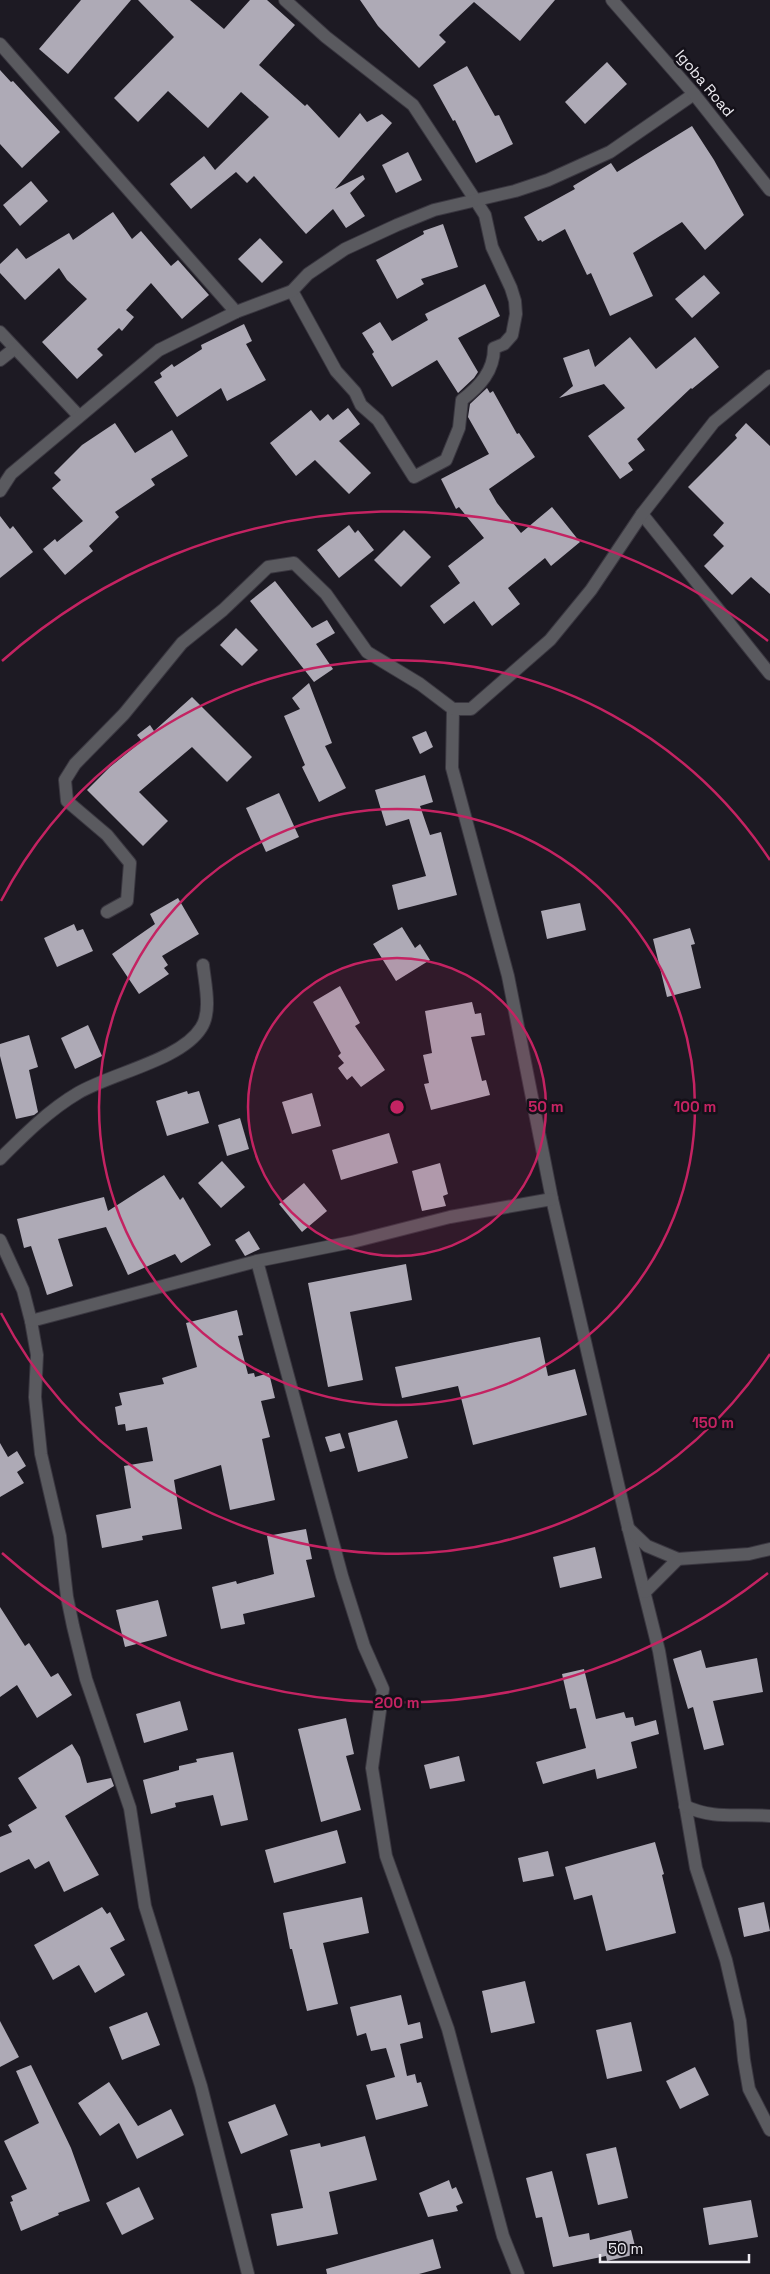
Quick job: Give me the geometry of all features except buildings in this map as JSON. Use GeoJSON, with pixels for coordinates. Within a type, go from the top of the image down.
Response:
{"type":"FeatureCollection","features":[{"type":"Feature","properties":{"kind":"street"},"geometry":{"type":"LineString","coordinates":[[285,0],[326,37],[413,105],[484,215],[492,247],[513,295],[516,314],[512,335],[504,344],[494,348],[494,360],[481,385],[462,400],[459,428],[446,460],[414,477],[378,420],[361,404],[355,392],[336,371],[292,291]]}},
{"type":"Feature","properties":{"kind":"street","name":"Igoba Road"},"geometry":{"type":"LineString","coordinates":[[612,0],[694,94],[770,190]]}},
{"type":"Feature","properties":{"kind":"street"},"geometry":{"type":"LineString","coordinates":[[0,44],[236,312]]}},
{"type":"Feature","properties":{"kind":"street"},"geometry":{"type":"LineString","coordinates":[[0,491],[12,474],[159,350],[236,312],[292,291],[308,274],[344,249],[434,210],[515,191],[548,180],[610,152],[694,94]]}},
{"type":"Feature","properties":{"kind":"street"},"geometry":{"type":"LineString","coordinates":[[0,332],[79,416]]}},
{"type":"Feature","properties":{"kind":"street"},"geometry":{"type":"LineString","coordinates":[[0,360],[14,349]]}},
{"type":"Feature","properties":{"kind":"street"},"geometry":{"type":"LineString","coordinates":[[107,912],[127,901],[130,863],[107,836],[67,801],[64,780],[75,764],[124,714],[182,643],[223,610],[268,567],[294,563],[326,594],[367,652],[420,684],[453,709],[471,709],[550,640],[591,590],[642,514],[714,422],[770,376]]}},
{"type":"Feature","properties":{"kind":"street"},"geometry":{"type":"LineString","coordinates":[[642,514],[770,674]]}},
{"type":"Feature","properties":{"kind":"street"},"geometry":{"type":"LineString","coordinates":[[453,709],[452,768],[508,976],[552,1199],[628,1527],[659,1650],[696,1868],[726,1960],[740,2021],[749,2089],[770,2130]]}},
{"type":"Feature","properties":{"kind":"street"},"geometry":{"type":"LineString","coordinates":[[0,1159],[28,1131],[78,1093],[160,1058],[191,1042],[202,1026],[206,1011],[202,965]]}},
{"type":"Feature","properties":{"kind":"street"},"geometry":{"type":"LineString","coordinates":[[31,1321],[257,1261],[352,1242],[450,1217],[552,1199]]}},
{"type":"Feature","properties":{"kind":"street"},"geometry":{"type":"LineString","coordinates":[[0,1240],[23,1290],[31,1321],[36,1355],[35,1397],[41,1454],[60,1536],[67,1597],[73,1626],[86,1680],[130,1808],[145,1906],[201,2086],[248,2274]]}},
{"type":"Feature","properties":{"kind":"street"},"geometry":{"type":"LineString","coordinates":[[257,1261],[342,1576],[364,1646],[383,1689],[372,1768],[386,1856],[448,2029],[503,2236],[518,2274]]}},
{"type":"Feature","properties":{"kind":"street"},"geometry":{"type":"LineString","coordinates":[[628,1527],[647,1546],[678,1559],[749,1554],[770,1549]]}},
{"type":"Feature","properties":{"kind":"street"},"geometry":{"type":"LineString","coordinates":[[645,1592],[678,1559]]}},
{"type":"Feature","properties":{"kind":"street"},"geometry":{"type":"LineString","coordinates":[[685,1806],[700,1813],[716,1815],[770,1816]]}}]}
